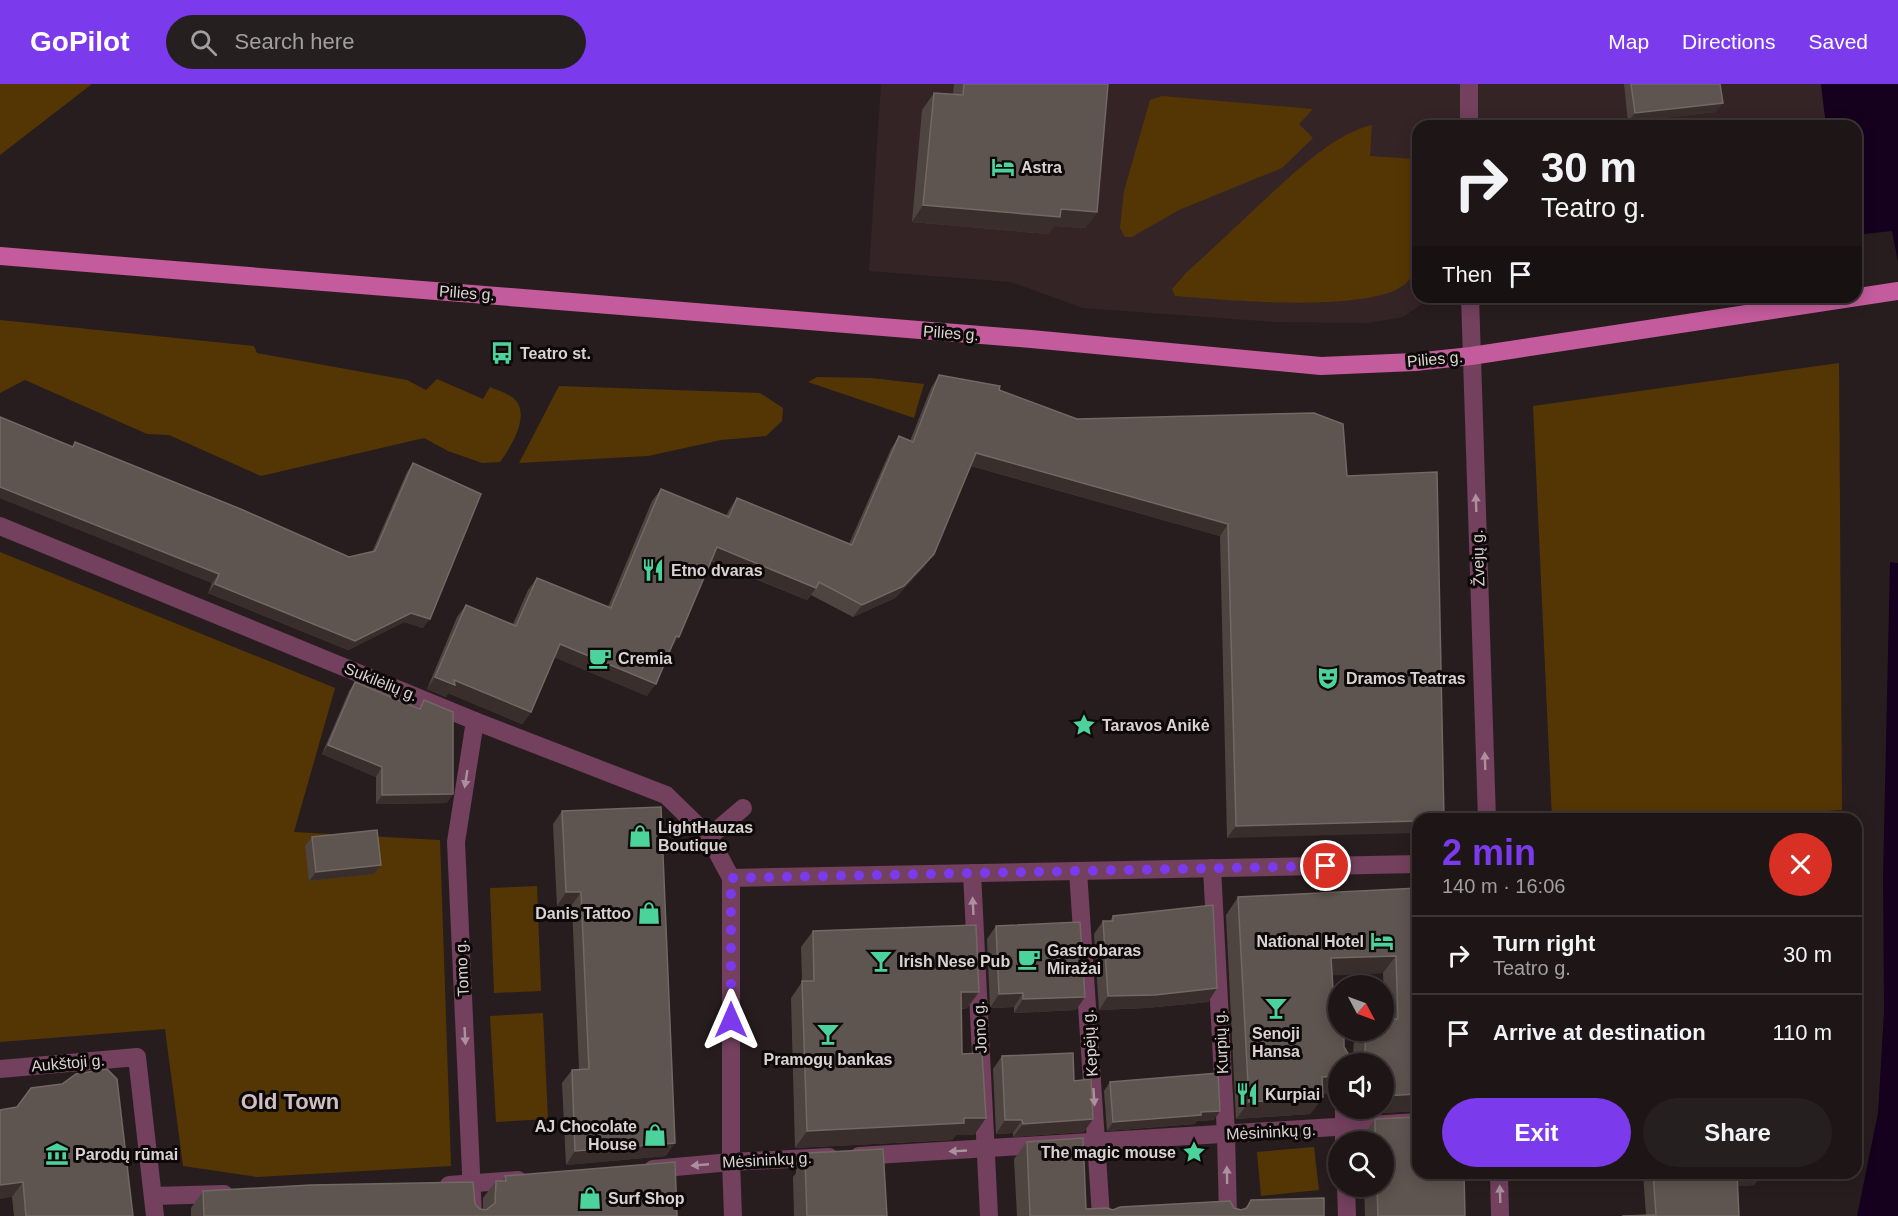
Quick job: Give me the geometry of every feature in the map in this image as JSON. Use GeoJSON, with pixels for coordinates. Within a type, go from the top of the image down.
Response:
{"type":"FeatureCollection","features":[{"type":"Feature","properties":{"kind":"main road","name":"Pilies g."},"geometry":{"type":"LineString","coordinates":[[0,256],[1030,339],[1321,366],[1414,362],[1471,356],[1814,303]]}},
{"type":"Feature","properties":{"kind":"main road","name":"Pilies g."},"geometry":{"type":"LineString","coordinates":[[1862,296],[1898,291]]}},
{"type":"Feature","properties":{"kind":"street"},"geometry":{"type":"LineString","coordinates":[[1469,84],[1469,120]]}},
{"type":"Feature","properties":{"kind":"street","name":"Žvejų g."},"geometry":{"type":"LineString","coordinates":[[1470,303],[1487,813]]}},
{"type":"Feature","properties":{"kind":"street","name":"Sukilėlių g."},"geometry":{"type":"LineString","coordinates":[[0,525],[475,721],[666,795],[709,837],[731,878]]}},
{"type":"Feature","properties":{"kind":"street","name":"Tomo g."},"geometry":{"type":"LineString","coordinates":[[473,1216],[456,842],[475,721]]}},
{"type":"Feature","properties":{"kind":"street"},"geometry":{"type":"LineString","coordinates":[[709,837],[743,808]]}},
{"type":"Feature","properties":{"kind":"street"},"geometry":{"type":"LineString","coordinates":[[733,1216],[731,878],[1412,864]]}},
{"type":"Feature","properties":{"kind":"street","name":"Kurpių g."},"geometry":{"type":"LineString","coordinates":[[1212,868],[1228,1216]]}},
{"type":"Feature","properties":{"kind":"street","name":"Kepėjų g."},"geometry":{"type":"LineString","coordinates":[[1078,871],[1101,1216]]}},
{"type":"Feature","properties":{"kind":"street","name":"Jono g."},"geometry":{"type":"LineString","coordinates":[[972,873],[989,1216]]}},
{"type":"Feature","properties":{"kind":"street","name":"Aukštoji g."},"geometry":{"type":"LineString","coordinates":[[0,1069],[137,1057],[153,1196]]}},
{"type":"Feature","properties":{"kind":"street","name":"Mėsininkų g."},"geometry":{"type":"LineString","coordinates":[[1367,1131],[1412,1123]]}},
{"type":"Feature","properties":{"kind":"street","name":"Mėsininkų g."},"geometry":{"type":"LineString","coordinates":[[637,1170],[731,1162],[986,1150],[1097,1141],[1226,1135],[1328,1135]]}},
{"type":"Feature","properties":{"kind":"street"},"geometry":{"type":"LineString","coordinates":[[436,1185],[531,1179]]}},
{"type":"Feature","properties":{"kind":"street"},"geometry":{"type":"LineString","coordinates":[[1499,1179],[1500,1216]]}},
{"type":"Feature","properties":{"kind":"street"},"geometry":{"type":"LineString","coordinates":[[155,1216],[153,1196],[236,1193]]}},
{"type":"Feature","properties":{"kind":"street"},"geometry":{"type":"LineString","coordinates":[[1346,1197],[1347,1216]]}},
{"type":"Feature","properties":{"kind":"shaded area"},"geometry":{"type":"Polygon","coordinates":[[[0,84],[92,84],[0,155],[0,84]]]}},
{"type":"Feature","properties":{"kind":"shaded area"},"geometry":{"type":"Polygon","coordinates":[[[881,84],[1821,84],[1825,120],[1412,120],[1412,303],[1423,303],[1403,317],[1367,323],[1275,322],[1083,308],[1011,282],[869,271],[881,84]]]}},
{"type":"Feature","properties":{"kind":"shaded area"},"geometry":{"type":"Polygon","coordinates":[[[1821,84],[1898,84],[1898,262],[1892,231],[1862,234],[1862,120],[1825,120],[1821,84]]]}},
{"type":"Feature","properties":{"kind":"shaded area"},"geometry":{"type":"Polygon","coordinates":[[[1162,96],[1313,109],[1299,124],[1313,138],[1282,168],[1179,210],[1132,237],[1125,237],[1120,228],[1124,191],[1150,100],[1162,96]]]}},
{"type":"Feature","properties":{"kind":"shaded area"},"geometry":{"type":"Polygon","coordinates":[[[1372,125],[1370,156],[1412,159],[1411,277],[1397,289],[1371,297],[1338,301],[1262,302],[1175,296],[1172,289],[1186,273],[1260,204],[1312,158],[1342,137],[1372,125]]]}},
{"type":"Feature","properties":{"kind":"shaded area"},"geometry":{"type":"Polygon","coordinates":[[[0,320],[254,346],[257,353],[407,380],[426,390],[437,379],[483,399],[490,387],[512,397],[518,403],[521,411],[518,430],[500,462],[482,463],[448,451],[424,438],[261,476],[169,435],[147,434],[25,380],[0,393],[0,320]]]}},
{"type":"Feature","properties":{"kind":"shaded area"},"geometry":{"type":"Polygon","coordinates":[[[1839,363],[1842,810],[1794,813],[1552,813],[1533,406],[1839,363]]]}},
{"type":"Feature","properties":{"kind":"shaded area"},"geometry":{"type":"Polygon","coordinates":[[[817,377],[871,378],[924,384],[914,418],[808,382],[817,377]]]}},
{"type":"Feature","properties":{"kind":"shaded area"},"geometry":{"type":"Polygon","coordinates":[[[559,386],[760,393],[783,408],[782,421],[766,436],[721,440],[648,456],[519,463],[559,386]]]}},
{"type":"Feature","properties":{"kind":"shaded area"},"geometry":{"type":"Polygon","coordinates":[[[0,552],[335,688],[294,832],[440,840],[451,1166],[257,1177],[183,1166],[165,1029],[0,1042],[0,552]]]}},
{"type":"Feature","properties":{"kind":"shaded area"},"geometry":{"type":"Polygon","coordinates":[[[1890,562],[1898,563],[1898,1216],[1857,1216],[1878,1113],[1884,1012],[1883,877],[1890,562]]]}},
{"type":"Feature","properties":{"kind":"shaded area"},"geometry":{"type":"Polygon","coordinates":[[[537,886],[541,991],[494,993],[490,888],[537,886]]]}},
{"type":"Feature","properties":{"kind":"shaded area"},"geometry":{"type":"Polygon","coordinates":[[[543,1013],[548,1119],[496,1122],[490,1016],[543,1013]]]}},
{"type":"Feature","properties":{"kind":"shaded area"},"geometry":{"type":"Polygon","coordinates":[[[1314,1147],[1319,1190],[1261,1196],[1257,1152],[1314,1147]]]}},
{"type":"Feature","properties":{"kind":"building","name":"Astra"},"geometry":{"type":"Polygon","coordinates":[[[964,84],[1108,84],[1097,212],[1061,209],[1060,217],[923,205],[934,93],[963,95],[964,84]]]}},
{"type":"Feature","properties":{"kind":"building"},"geometry":{"type":"Polygon","coordinates":[[[1631,84],[1720,84],[1723,103],[1635,113],[1631,84]]]}},
{"type":"Feature","properties":{"kind":"building"},"geometry":{"type":"Polygon","coordinates":[[[939,375],[1000,386],[999,390],[1077,419],[1314,413],[1343,424],[1347,476],[1437,472],[1444,813],[1412,813],[1412,821],[1236,826],[1228,524],[976,453],[934,554],[904,586],[862,605],[819,582],[816,588],[717,547],[679,637],[676,636],[656,684],[560,644],[531,712],[454,680],[455,685],[435,677],[466,605],[516,626],[537,578],[611,608],[661,489],[729,517],[737,498],[852,545],[899,436],[913,442],[939,375]]]}},
{"type":"Feature","properties":{"kind":"building"},"geometry":{"type":"Polygon","coordinates":[[[0,417],[73,447],[75,442],[243,510],[349,557],[375,551],[413,463],[481,494],[430,619],[411,613],[355,641],[215,584],[219,574],[0,487],[0,417]]]}},
{"type":"Feature","properties":{"kind":"building"},"geometry":{"type":"Polygon","coordinates":[[[355,682],[420,709],[424,700],[453,712],[453,794],[382,795],[382,767],[328,745],[355,682]]]}},
{"type":"Feature","properties":{"kind":"building"},"geometry":{"type":"Polygon","coordinates":[[[661,807],[675,1143],[575,1151],[572,1070],[589,1069],[581,892],[566,892],[562,811],[661,807]]]}},
{"type":"Feature","properties":{"kind":"building"},"geometry":{"type":"Polygon","coordinates":[[[377,830],[381,865],[316,872],[312,837],[377,830]]]}},
{"type":"Feature","properties":{"kind":"building"},"geometry":{"type":"Polygon","coordinates":[[[1412,888],[1412,1094],[1394,1095],[1394,1053],[1364,1053],[1366,1041],[1394,1041],[1394,1019],[1398,1019],[1396,956],[1331,958],[1332,975],[1328,975],[1328,1041],[1344,1041],[1348,1053],[1328,1053],[1328,1077],[1322,1077],[1323,1097],[1249,1102],[1238,897],[1412,888]]]}},
{"type":"Feature","properties":{"kind":"building"},"geometry":{"type":"Polygon","coordinates":[[[1213,905],[1217,988],[1155,995],[1108,996],[1103,921],[1113,921],[1113,916],[1213,905]]]}},
{"type":"Feature","properties":{"kind":"building"},"geometry":{"type":"Polygon","coordinates":[[[1080,922],[1085,997],[1023,999],[1023,993],[999,994],[996,926],[1080,922]]]}},
{"type":"Feature","properties":{"kind":"building","name":"Pramogų bankas"},"geometry":{"type":"Polygon","coordinates":[[[976,925],[979,992],[961,992],[962,1054],[982,1053],[986,1118],[964,1118],[964,1123],[807,1131],[802,981],[814,981],[813,931],[976,925]]]}},
{"type":"Feature","properties":{"kind":"building"},"geometry":{"type":"Polygon","coordinates":[[[1073,1053],[1074,1081],[1091,1079],[1093,1119],[1023,1124],[1022,1120],[1005,1120],[1002,1056],[1073,1053]]]}},
{"type":"Feature","properties":{"kind":"building","name":"Parodų rūmai"},"geometry":{"type":"Polygon","coordinates":[[[107,1069],[117,1079],[133,1216],[26,1216],[23,1182],[0,1185],[0,1110],[17,1107],[31,1088],[62,1084],[76,1074],[107,1069]]]}},
{"type":"Feature","properties":{"kind":"building"},"geometry":{"type":"Polygon","coordinates":[[[1218,1073],[1220,1111],[1201,1112],[1201,1115],[1113,1122],[1110,1082],[1218,1073]]]}},
{"type":"Feature","properties":{"kind":"building"},"geometry":{"type":"Polygon","coordinates":[[[1412,1117],[1412,1179],[1464,1179],[1465,1216],[1378,1216],[1377,1197],[1394,1197],[1394,1131],[1375,1131],[1375,1119],[1412,1117]]]}},
{"type":"Feature","properties":{"kind":"building"},"geometry":{"type":"Polygon","coordinates":[[[1083,1138],[1086,1209],[1113,1210],[1120,1207],[1230,1201],[1234,1208],[1241,1210],[1247,1208],[1251,1200],[1324,1198],[1324,1216],[1030,1216],[1027,1142],[1083,1138]]]}},
{"type":"Feature","properties":{"kind":"building"},"geometry":{"type":"Polygon","coordinates":[[[883,1149],[887,1216],[807,1216],[805,1160],[808,1160],[808,1153],[883,1149]]]}},
{"type":"Feature","properties":{"kind":"building"},"geometry":{"type":"Polygon","coordinates":[[[675,1162],[677,1216],[204,1216],[203,1191],[311,1185],[473,1182],[475,1204],[480,1209],[486,1210],[495,1203],[496,1181],[506,1181],[505,1176],[675,1162]]]}},
{"type":"Feature","properties":{"kind":"building"},"geometry":{"type":"Polygon","coordinates":[[[1653,1179],[1737,1179],[1739,1216],[1622,1216],[1656,1215],[1653,1179]]]}},
{"type":"Feature","properties":{"kind":"place","name":"Astra"},"geometry":{"type":"Point","coordinates":[1003,167]}},
{"type":"Feature","properties":{"kind":"place","name":"Teatro st."},"geometry":{"type":"Point","coordinates":[502,353]}},
{"type":"Feature","properties":{"kind":"place","name":"Etno dvaras"},"geometry":{"type":"Point","coordinates":[653,570]}},
{"type":"Feature","properties":{"kind":"place","name":"Cremia"},"geometry":{"type":"Point","coordinates":[600,658]}},
{"type":"Feature","properties":{"kind":"place","name":"Dramos Teatras"},"geometry":{"type":"Point","coordinates":[1328,678]}},
{"type":"Feature","properties":{"kind":"place","name":"Taravos Anikė"},"geometry":{"type":"Point","coordinates":[1084,725]}},
{"type":"Feature","properties":{"kind":"place","name":"LightHauzas Boutique"},"geometry":{"type":"Point","coordinates":[640,836]}},
{"type":"Feature","properties":{"kind":"place","name":"Danis Tattoo"},"geometry":{"type":"Point","coordinates":[649,913]}},
{"type":"Feature","properties":{"kind":"place","name":"National Hotel"},"geometry":{"type":"Point","coordinates":[1382,941]}},
{"type":"Feature","properties":{"kind":"place","name":"Gastrobaras Miražai"},"geometry":{"type":"Point","coordinates":[1029,959]}},
{"type":"Feature","properties":{"kind":"place","name":"Irish Nese Pub"},"geometry":{"type":"Point","coordinates":[881,961]}},
{"type":"Feature","properties":{"kind":"place","name":"Senoji Hansa"},"geometry":{"type":"Point","coordinates":[1276,1008]}},
{"type":"Feature","properties":{"kind":"place","name":"Pramogų bankas"},"geometry":{"type":"Point","coordinates":[828,1034]}},
{"type":"Feature","properties":{"kind":"place","name":"Kurpiai"},"geometry":{"type":"Point","coordinates":[1247,1094]}},
{"type":"Feature","properties":{"kind":"place","name":"AJ Chocolate House"},"geometry":{"type":"Point","coordinates":[655,1135]}},
{"type":"Feature","properties":{"kind":"place","name":"The magic mouse"},"geometry":{"type":"Point","coordinates":[1194,1152]}},
{"type":"Feature","properties":{"kind":"place","name":"Parodų rūmai"},"geometry":{"type":"Point","coordinates":[57,1154]}},
{"type":"Feature","properties":{"kind":"place","name":"Surf Shop"},"geometry":{"type":"Point","coordinates":[590,1198]}},
{"type":"Feature","properties":{"kind":"district","name":"Old Town"},"geometry":{"type":"Point","coordinates":[290,1101]}},
{"type":"Feature","properties":{"kind":"route"},"geometry":{"type":"LineString","coordinates":[[731,1020],[731,878],[1326,866]]}}]}
